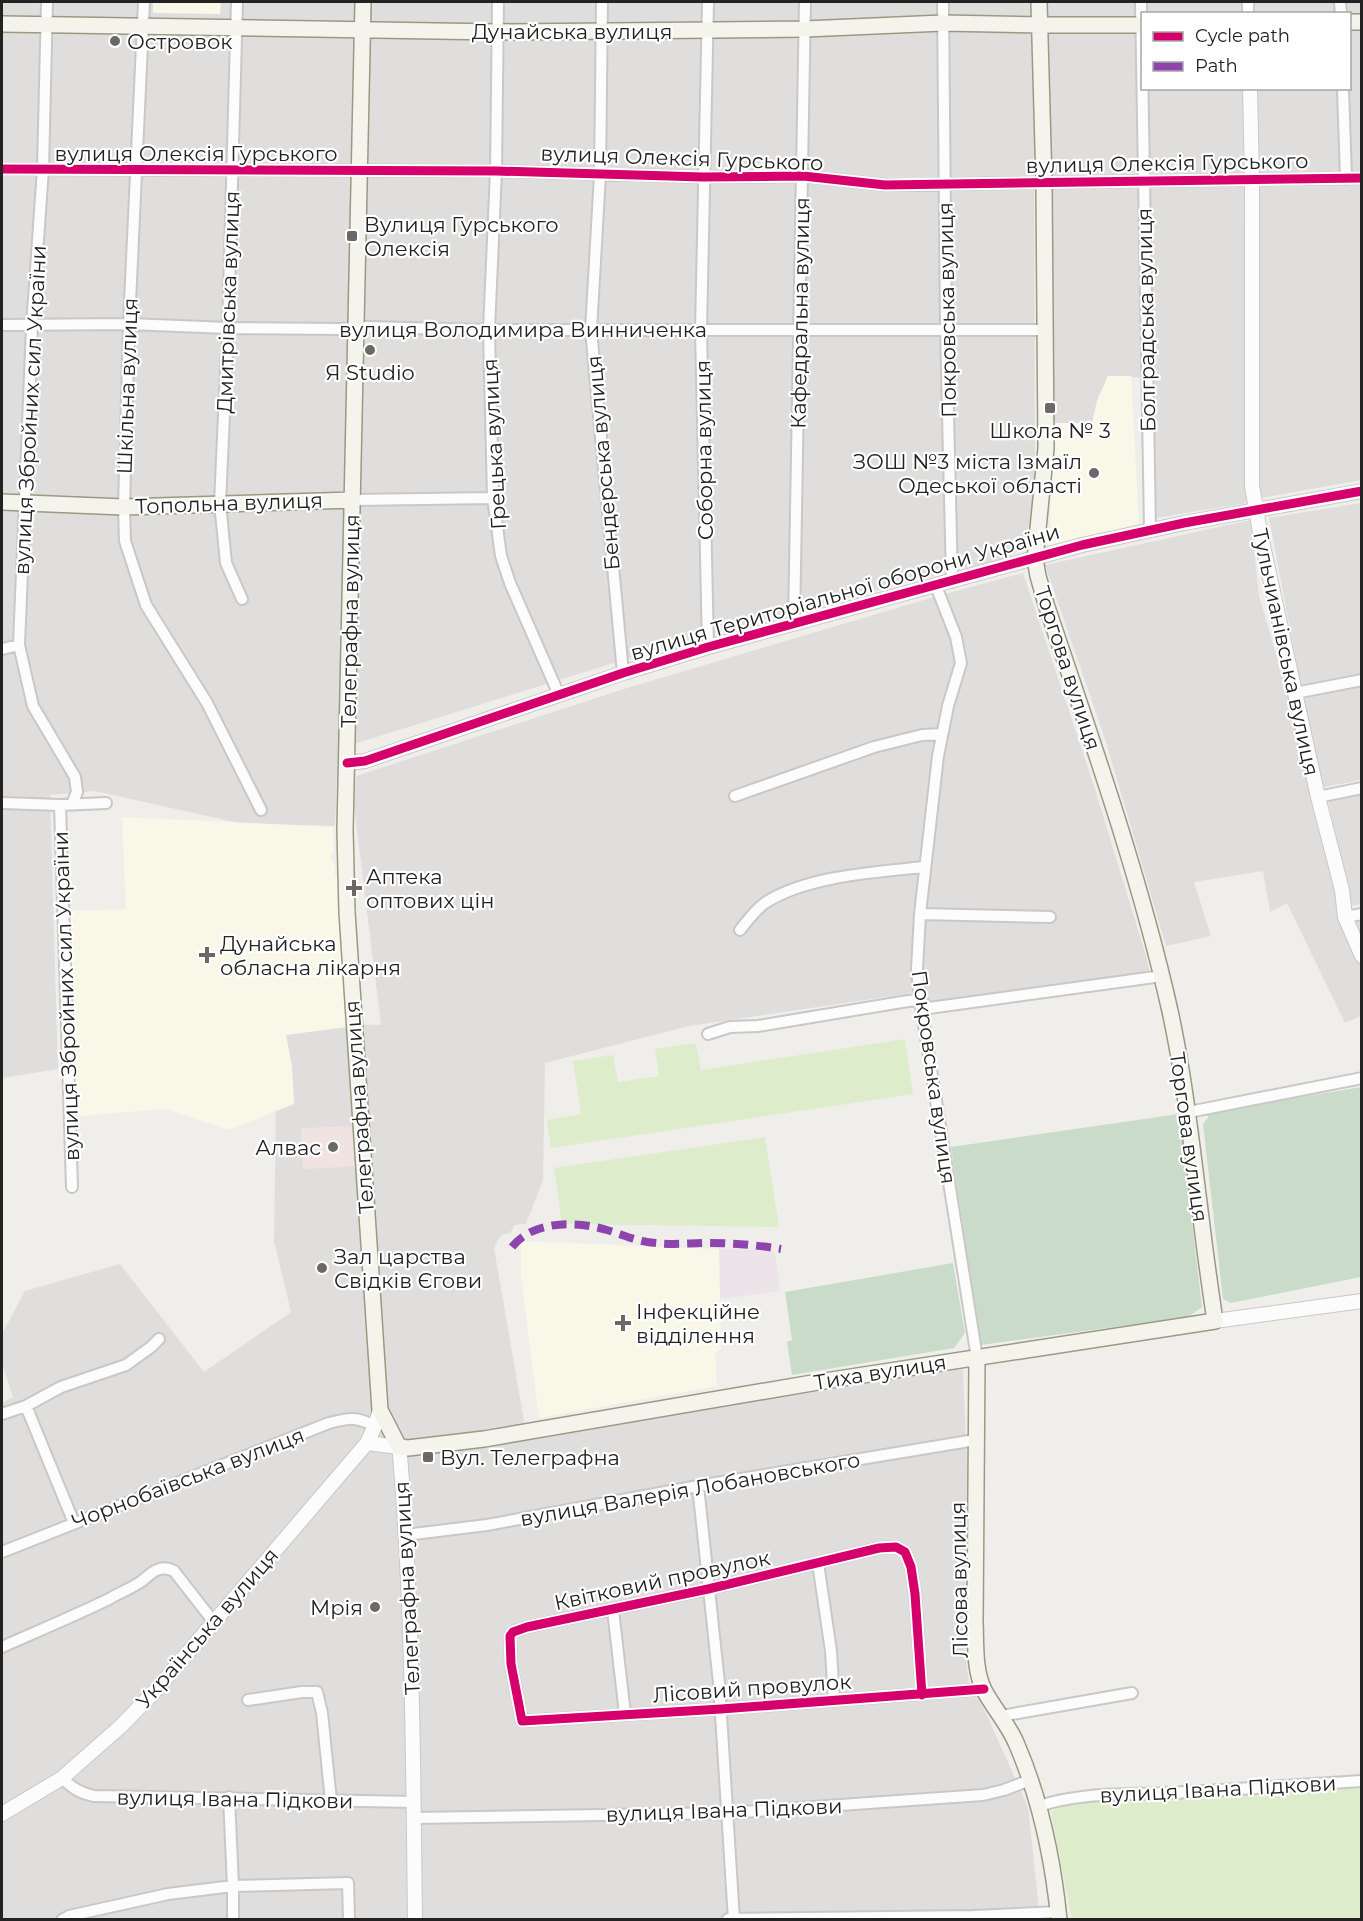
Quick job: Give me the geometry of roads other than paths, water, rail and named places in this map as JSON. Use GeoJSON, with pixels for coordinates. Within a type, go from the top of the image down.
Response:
{"type":"FeatureCollection","features":[{"type":"Feature","properties":{"kind":"main road","name":"Телеграфна вулиця"},"geometry":{"type":"LineString","coordinates":[[363,2],[345,830],[348,941],[380,1410],[399,1447]]}},
{"type":"Feature","properties":{"kind":"main road","name":"Торгова вулиця"},"geometry":{"type":"LineString","coordinates":[[1039,2],[1044,183],[1046,448],[1035,559],[1040,585],[1122,834],[1162,976],[1189,1112],[1200,1218],[1215,1321]]}},
{"type":"Feature","properties":{"kind":"main road","name":"Дунайська вулиця"},"geometry":{"type":"LineString","coordinates":[[2,24],[497,32],[805,28],[943,22],[1141,25]]}},
{"type":"Feature","properties":{"kind":"main road","name":"Топольна вулиця"},"geometry":{"type":"LineString","coordinates":[[2,502],[124,507],[220,502],[353,500]]}},
{"type":"Feature","properties":{"kind":"main road","name":"Тиха вулиця"},"geometry":{"type":"LineString","coordinates":[[399,1447],[429,1446],[484,1438],[830,1380],[1215,1321]]}},
{"type":"Feature","properties":{"kind":"main road","name":"Лісова вулиця"},"geometry":{"type":"LineString","coordinates":[[977,1358],[976,1641],[979,1674],[984,1689],[1017,1744],[1039,1806],[1049,1843],[1058,1916]]}},
{"type":"Feature","properties":{"kind":"street","name":"вулиця Збройних сил України"},"geometry":{"type":"LineString","coordinates":[[47,2],[43,170],[32,326],[19,645],[33,706],[75,777],[77,792],[66,805],[72,1187]]}},
{"type":"Feature","properties":{"kind":"street","name":"Шкільна вулиця"},"geometry":{"type":"LineString","coordinates":[[144,2],[129,324],[125,541],[146,605],[207,703],[261,810]]}},
{"type":"Feature","properties":{"kind":"street","name":"Дмитрівська вулиця"},"geometry":{"type":"LineString","coordinates":[[237,2],[228,328],[220,502],[226,563],[242,599]]}},
{"type":"Feature","properties":{"kind":"street","name":"Грецька вулиця"},"geometry":{"type":"LineString","coordinates":[[498,2],[496,171],[489,330],[493,498],[499,546],[505,568],[516,599],[559,695]]}},
{"type":"Feature","properties":{"kind":"street","name":"Бендерська вулиця"},"geometry":{"type":"LineString","coordinates":[[602,2],[600,175],[591,330],[623,673]]}},
{"type":"Feature","properties":{"kind":"street","name":"Соборна вулиця"},"geometry":{"type":"LineString","coordinates":[[708,2],[701,330],[708,647]]}},
{"type":"Feature","properties":{"kind":"street","name":"Кафедральна вулиця"},"geometry":{"type":"LineString","coordinates":[[794,624],[805,2]]}},
{"type":"Feature","properties":{"kind":"street","name":"Покровська вулиця"},"geometry":{"type":"LineString","coordinates":[[943,2],[946,329],[952,582]]}},
{"type":"Feature","properties":{"kind":"street","name":"Болградська вулиця"},"geometry":{"type":"LineString","coordinates":[[1143,90],[1150,530]]}},
{"type":"Feature","properties":{"kind":"street","name":"Тульчианівська вулиця"},"geometry":{"type":"LineString","coordinates":[[1250,90],[1252,475],[1255,509],[1294,693],[1342,890],[1345,917],[1362,956]]}},
{"type":"Feature","properties":{"kind":"street"},"geometry":{"type":"LineString","coordinates":[[1343,90],[1346,179]]}},
{"type":"Feature","properties":{"kind":"street","name":"вулиця Олексія Гурського"},"geometry":{"type":"LineString","coordinates":[[2,169],[496,171],[703,177],[802,176],[885,185],[1362,178]]}},
{"type":"Feature","properties":{"kind":"street","name":"вулиця Володимира Винниченка"},"geometry":{"type":"LineString","coordinates":[[2,325],[129,324],[228,328],[489,330],[1045,330]]}},
{"type":"Feature","properties":{"kind":"street","name":"вулиця Територіальної оборони України"},"geometry":{"type":"LineString","coordinates":[[347,763],[371,759],[623,673],[708,647],[1082,545],[1255,509],[1362,491]]}},
{"type":"Feature","properties":{"kind":"street","name":"Топольна вулиця"},"geometry":{"type":"LineString","coordinates":[[353,500],[493,498]]}},
{"type":"Feature","properties":{"kind":"street","name":"Покровська вулиця"},"geometry":{"type":"LineString","coordinates":[[936,586],[961,657],[961,663],[941,734],[924,867],[917,969],[977,1358]]}},
{"type":"Feature","properties":{"kind":"street"},"geometry":{"type":"LineString","coordinates":[[2,649],[19,645]]}},
{"type":"Feature","properties":{"kind":"street"},"geometry":{"type":"LineString","coordinates":[[1294,693],[1362,680]]}},
{"type":"Feature","properties":{"kind":"street"},"geometry":{"type":"LineString","coordinates":[[735,796],[874,747],[922,735],[941,734]]}},
{"type":"Feature","properties":{"kind":"street"},"geometry":{"type":"LineString","coordinates":[[1318,796],[1362,788]]}},
{"type":"Feature","properties":{"kind":"street","name":"вулиця Збройних сил України"},"geometry":{"type":"LineString","coordinates":[[2,803],[66,805],[106,803]]}},
{"type":"Feature","properties":{"kind":"street"},"geometry":{"type":"LineString","coordinates":[[740,930],[759,907],[784,893],[838,878],[924,867]]}},
{"type":"Feature","properties":{"kind":"street"},"geometry":{"type":"LineString","coordinates":[[920,914],[1050,917]]}},
{"type":"Feature","properties":{"kind":"street"},"geometry":{"type":"LineString","coordinates":[[1345,917],[1362,914]]}},
{"type":"Feature","properties":{"kind":"street"},"geometry":{"type":"LineString","coordinates":[[708,1034],[730,1027],[758,1026],[920,999],[929,1008],[1162,976]]}},
{"type":"Feature","properties":{"kind":"street"},"geometry":{"type":"LineString","coordinates":[[1189,1112],[1362,1078]]}},
{"type":"Feature","properties":{"kind":"street","name":"Тиха вулиця"},"geometry":{"type":"LineString","coordinates":[[1215,1321],[1362,1301]]}},
{"type":"Feature","properties":{"kind":"street"},"geometry":{"type":"LineString","coordinates":[[2,1414],[26,1406],[61,1387],[126,1365],[159,1339]]}},
{"type":"Feature","properties":{"kind":"street"},"geometry":{"type":"LineString","coordinates":[[26,1406],[74,1523]]}},
{"type":"Feature","properties":{"kind":"street","name":"Українська вулиця"},"geometry":{"type":"LineString","coordinates":[[2,1814],[62,1778],[121,1726],[155,1691],[367,1443],[380,1410]]}},
{"type":"Feature","properties":{"kind":"street","name":"Чорнобаївська вулиця"},"geometry":{"type":"LineString","coordinates":[[2,1552],[329,1423],[357,1418],[375,1426]]}},
{"type":"Feature","properties":{"kind":"street","name":"вулиця Валерія Лобановського"},"geometry":{"type":"LineString","coordinates":[[405,1535],[487,1525],[698,1486],[975,1440]]}},
{"type":"Feature","properties":{"kind":"street"},"geometry":{"type":"LineString","coordinates":[[367,1443],[399,1447]]}},
{"type":"Feature","properties":{"kind":"street","name":"Телеграфна вулиця"},"geometry":{"type":"LineString","coordinates":[[399,1447],[413,1722],[415,1920]]}},
{"type":"Feature","properties":{"kind":"street"},"geometry":{"type":"LineString","coordinates":[[698,1486],[721,1709],[735,1919]]}},
{"type":"Feature","properties":{"kind":"street","name":"Квітковий провулок"},"geometry":{"type":"LineString","coordinates":[[522,1721],[511,1664],[510,1636],[513,1632],[890,1546],[900,1548],[905,1552],[911,1567],[922,1695]]}},
{"type":"Feature","properties":{"kind":"street"},"geometry":{"type":"LineString","coordinates":[[818,1563],[831,1651],[834,1700]]}},
{"type":"Feature","properties":{"kind":"street"},"geometry":{"type":"LineString","coordinates":[[2,1647],[77,1615],[139,1583],[160,1568],[174,1571],[213,1621]]}},
{"type":"Feature","properties":{"kind":"street","name":"Квітковий провулок"},"geometry":{"type":"LineString","coordinates":[[613,1610],[625,1714]]}},
{"type":"Feature","properties":{"kind":"street","name":"Лісовий провулок"},"geometry":{"type":"LineString","coordinates":[[522,1721],[984,1689]]}},
{"type":"Feature","properties":{"kind":"street"},"geometry":{"type":"LineString","coordinates":[[248,1700],[317,1692],[322,1713],[331,1801]]}},
{"type":"Feature","properties":{"kind":"street"},"geometry":{"type":"LineString","coordinates":[[1001,1716],[1132,1693]]}},
{"type":"Feature","properties":{"kind":"street","name":"вулиця Івана Підкови"},"geometry":{"type":"LineString","coordinates":[[62,1778],[81,1793],[94,1796],[414,1802]]}},
{"type":"Feature","properties":{"kind":"street","name":"вулиця Івана Підкови"},"geometry":{"type":"LineString","coordinates":[[414,1818],[728,1813],[983,1795],[1030,1780]]}},
{"type":"Feature","properties":{"kind":"street","name":"вулиця Івана Підкови"},"geometry":{"type":"LineString","coordinates":[[1039,1806],[1082,1796],[1362,1781]]}},
{"type":"Feature","properties":{"kind":"street"},"geometry":{"type":"LineString","coordinates":[[229,1797],[233,1920]]}},
{"type":"Feature","properties":{"kind":"street"},"geometry":{"type":"LineString","coordinates":[[62,1920],[69,1916],[168,1894],[233,1886],[348,1883],[349,1920]]}},
{"type":"Feature","properties":{"kind":"street"},"geometry":{"type":"LineString","coordinates":[[728,1920],[1058,1916]]}},
{"type":"Feature","properties":{"kind":"place","name":"Островок"},"geometry":{"type":"Point","coordinates":[115,41]}},
{"type":"Feature","properties":{"kind":"place","name":"Вулиця Гурського Олексія"},"geometry":{"type":"Point","coordinates":[352,236]}},
{"type":"Feature","properties":{"kind":"place","name":"Я Studio"},"geometry":{"type":"Point","coordinates":[370,350]}},
{"type":"Feature","properties":{"kind":"place","name":"Школа № 3"},"geometry":{"type":"Point","coordinates":[1050,408]}},
{"type":"Feature","properties":{"kind":"place","name":"ЗОШ №3 міста Ізмаїл Одеської області"},"geometry":{"type":"Point","coordinates":[1094,473]}},
{"type":"Feature","properties":{"kind":"place","name":"Аптека оптових цін"},"geometry":{"type":"Point","coordinates":[354,888]}},
{"type":"Feature","properties":{"kind":"place","name":"Дунайська обласна лікарня"},"geometry":{"type":"Point","coordinates":[207,955]}},
{"type":"Feature","properties":{"kind":"place","name":"Алвас"},"geometry":{"type":"Point","coordinates":[333,1147]}},
{"type":"Feature","properties":{"kind":"place","name":"Зал царства Свідків Єгови"},"geometry":{"type":"Point","coordinates":[322,1268]}},
{"type":"Feature","properties":{"kind":"place","name":"Інфекційне відділення"},"geometry":{"type":"Point","coordinates":[623,1323]}},
{"type":"Feature","properties":{"kind":"place","name":"Вул. Телеграфна"},"geometry":{"type":"Point","coordinates":[428,1457]}},
{"type":"Feature","properties":{"kind":"place","name":"Мрія"},"geometry":{"type":"Point","coordinates":[375,1607]}}]}
